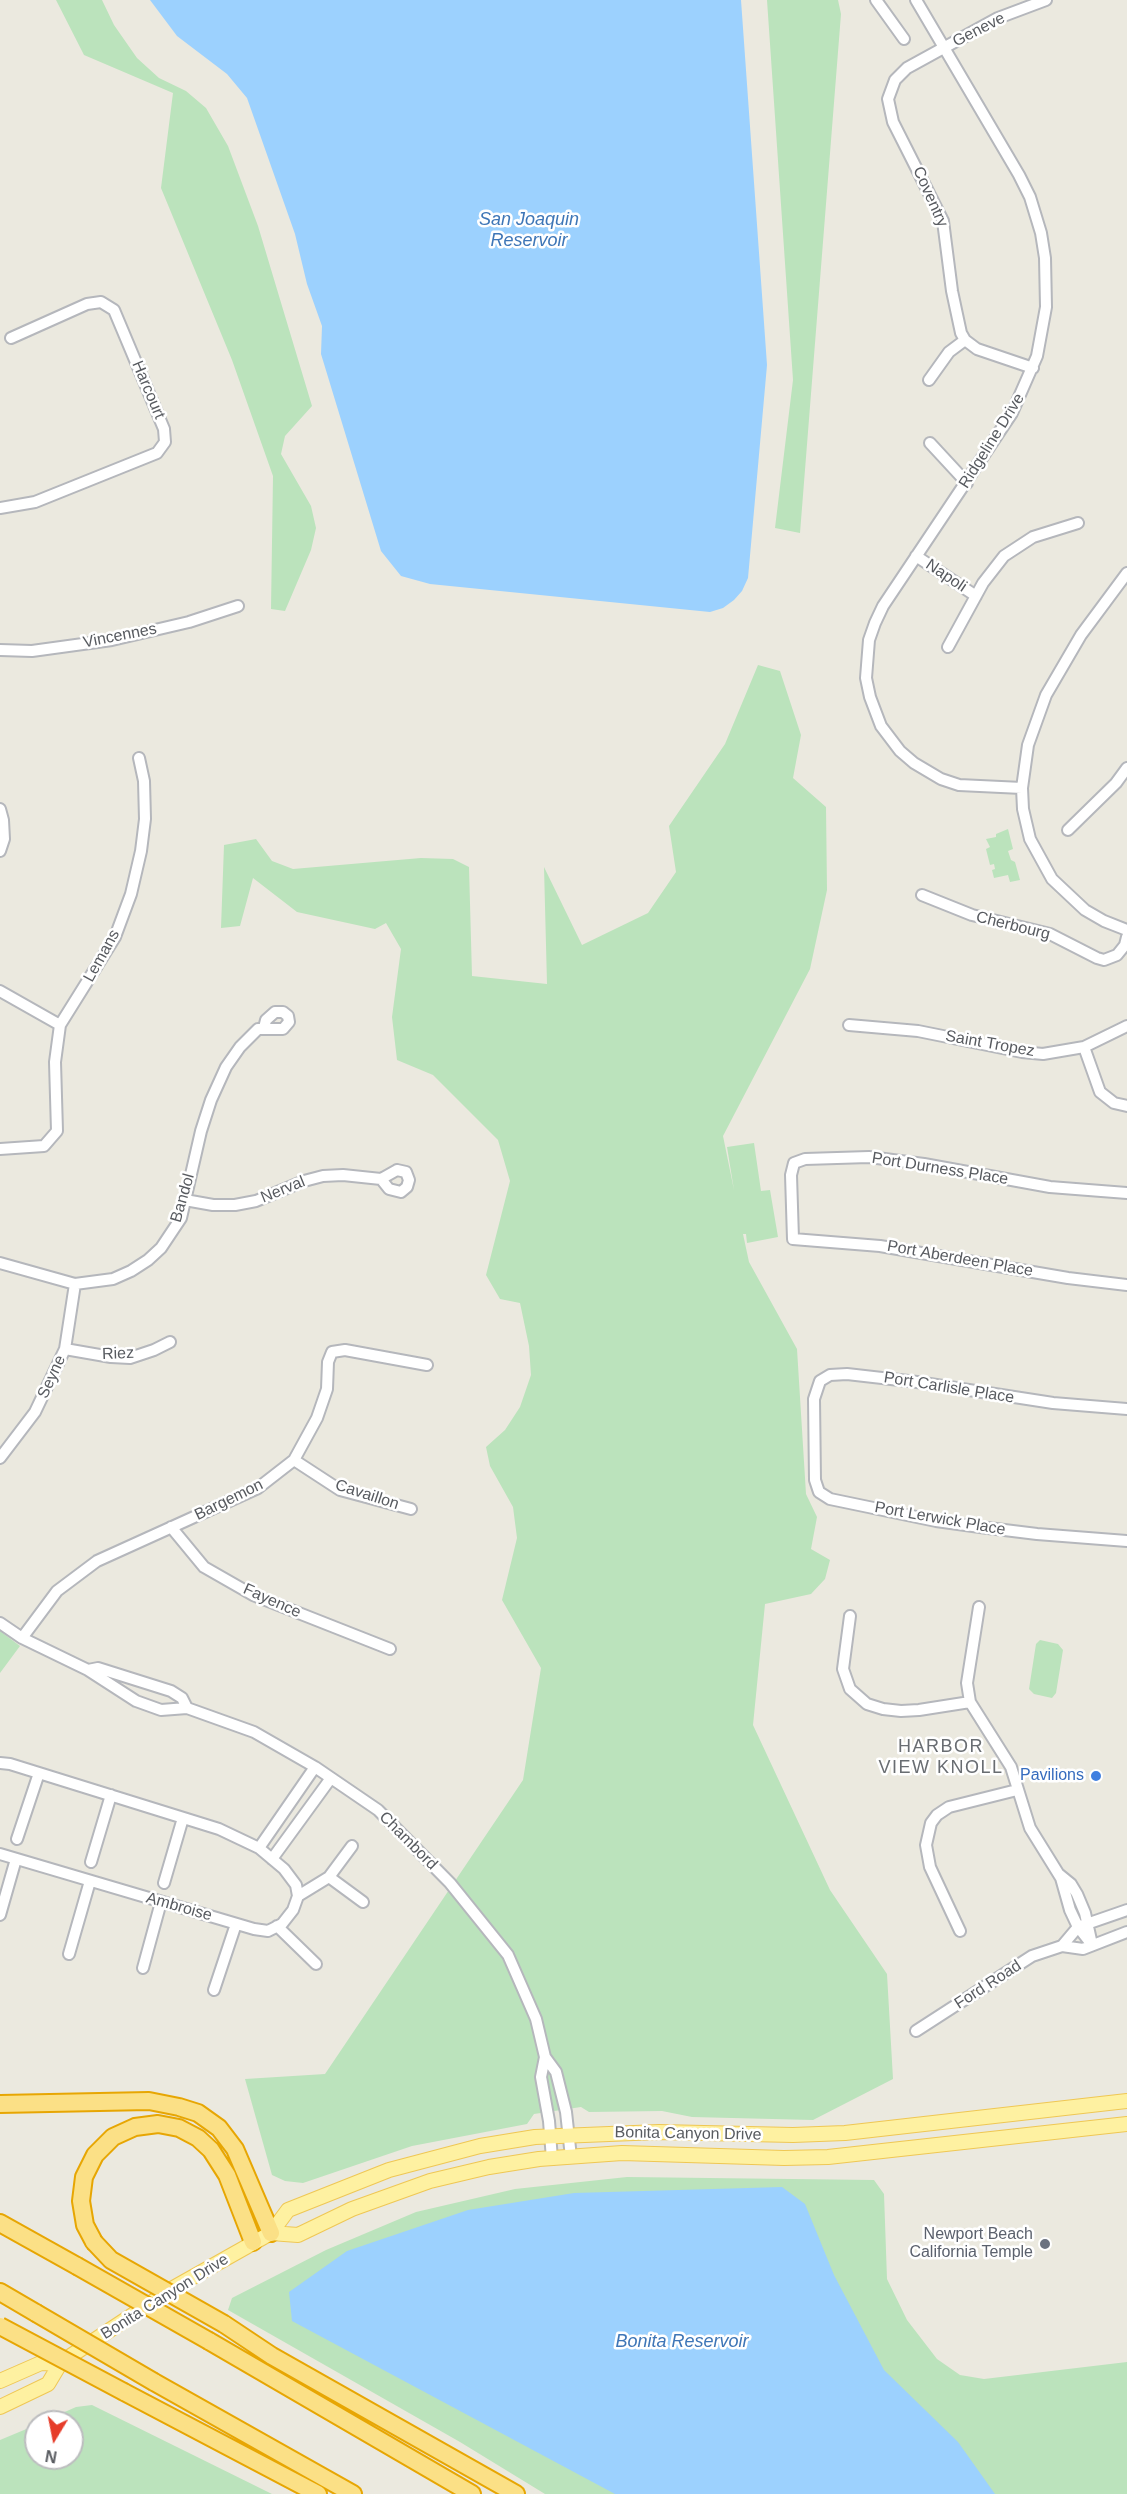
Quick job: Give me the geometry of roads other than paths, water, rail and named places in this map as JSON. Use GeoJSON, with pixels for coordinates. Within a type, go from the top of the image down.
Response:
{"type":"FeatureCollection","features":[{"type":"Feature","properties":{"kind":"highway"},"geometry":{"type":"LineString","coordinates":[[0,2104],[149,2101],[198,2113],[219,2128],[235,2149],[271,2233]]}},
{"type":"Feature","properties":{"kind":"highway"},"geometry":{"type":"LineString","coordinates":[[253,2242],[227,2175],[211,2150],[198,2138],[179,2128],[158,2124],[135,2127],[113,2137],[95,2155],[84,2177],[81,2201],[85,2225],[94,2242],[111,2260],[237,2332],[311,2379],[516,2494]]}},
{"type":"Feature","properties":{"kind":"highway"},"geometry":{"type":"LineString","coordinates":[[0,2223],[472,2494]]}},
{"type":"Feature","properties":{"kind":"highway"},"geometry":{"type":"LineString","coordinates":[[0,2292],[353,2494]]}},
{"type":"Feature","properties":{"kind":"highway"},"geometry":{"type":"LineString","coordinates":[[0,2326],[318,2494]]}},
{"type":"Feature","properties":{"kind":"main road","name":"Bonita Canyon Drive"},"geometry":{"type":"LineString","coordinates":[[0,2408],[48,2384],[60,2364],[175,2288],[271,2233],[288,2210],[389,2170],[480,2146],[550,2135],[659,2132],[745,2135],[845,2133],[1127,2101]]}},
{"type":"Feature","properties":{"kind":"main road","name":"Bonita Canyon Drive"},"geometry":{"type":"LineString","coordinates":[[271,2233],[298,2235],[352,2209],[430,2181],[489,2167],[552,2158],[660,2153],[784,2158],[868,2153],[1127,2124]]}},
{"type":"Feature","properties":{"kind":"main road","name":"Bonita Canyon Drive"},"geometry":{"type":"LineString","coordinates":[[0,2381],[40,2363],[60,2364]]}},
{"type":"Feature","properties":{"kind":"street"},"geometry":{"type":"LineString","coordinates":[[876,0],[904,39]]}},
{"type":"Feature","properties":{"kind":"street","name":"Ridgeline Drive"},"geometry":{"type":"LineString","coordinates":[[916,0],[1019,175],[1034,209],[1041,233],[1046,266],[1046,307],[1043,332],[1033,368],[1012,413],[883,606],[869,640],[866,678],[876,714],[900,751],[914,764],[941,779],[978,787],[1022,788]]}},
{"type":"Feature","properties":{"kind":"street","name":"Geneve"},"geometry":{"type":"LineString","coordinates":[[945,48],[998,18],[1046,0]]}},
{"type":"Feature","properties":{"kind":"street","name":"Coventry"},"geometry":{"type":"LineString","coordinates":[[945,48],[907,68],[899,75],[890,90],[889,108],[893,122],[943,220],[952,291],[961,333],[965,340]]}},
{"type":"Feature","properties":{"kind":"street","name":"Harcourt"},"geometry":{"type":"LineString","coordinates":[[0,508],[35,502],[157,453],[165,442],[164,429],[114,310],[101,302],[87,304],[11,338]]}},
{"type":"Feature","properties":{"kind":"street"},"geometry":{"type":"LineString","coordinates":[[929,380],[949,352],[965,340],[978,349],[1033,368]]}},
{"type":"Feature","properties":{"kind":"street"},"geometry":{"type":"LineString","coordinates":[[930,443],[967,483]]}},
{"type":"Feature","properties":{"kind":"street","name":"Napoli"},"geometry":{"type":"LineString","coordinates":[[948,647],[993,569],[1018,545],[1049,530],[1078,523]]}},
{"type":"Feature","properties":{"kind":"street","name":"Napoli"},"geometry":{"type":"LineString","coordinates":[[916,556],[976,596]]}},
{"type":"Feature","properties":{"kind":"street"},"geometry":{"type":"LineString","coordinates":[[1127,573],[1086,627],[1046,695],[1028,745],[1022,788],[1023,809],[1030,839],[1052,879],[1084,910],[1127,930]]}},
{"type":"Feature","properties":{"kind":"street","name":"Vincennes"},"geometry":{"type":"LineString","coordinates":[[0,650],[32,651],[112,640],[189,622],[238,606]]}},
{"type":"Feature","properties":{"kind":"street","name":"Lemans"},"geometry":{"type":"LineString","coordinates":[[0,1149],[44,1146],[57,1131],[55,1062],[60,1025],[115,937],[131,894],[141,851],[145,819],[144,781],[138,758]]}},
{"type":"Feature","properties":{"kind":"street"},"geometry":{"type":"LineString","coordinates":[[1068,830],[1116,783],[1127,768]]}},
{"type":"Feature","properties":{"kind":"street"},"geometry":{"type":"LineString","coordinates":[[0,809],[4,839],[0,850]]}},
{"type":"Feature","properties":{"kind":"street","name":"Cherbourg"},"geometry":{"type":"LineString","coordinates":[[922,895],[972,915],[1050,934],[1104,960],[1117,956],[1125,945],[1127,937]]}},
{"type":"Feature","properties":{"kind":"street"},"geometry":{"type":"LineString","coordinates":[[0,991],[60,1025]]}},
{"type":"Feature","properties":{"kind":"street","name":"Saint Tropez"},"geometry":{"type":"LineString","coordinates":[[849,1025],[918,1031],[1022,1052],[1043,1054],[1084,1047],[1127,1026]]}},
{"type":"Feature","properties":{"kind":"street","name":"Bandol"},"geometry":{"type":"LineString","coordinates":[[0,1263],[75,1284],[113,1279],[148,1260],[171,1234],[181,1218],[201,1131],[225,1067],[258,1029],[264,1028]]}},
{"type":"Feature","properties":{"kind":"street"},"geometry":{"type":"LineString","coordinates":[[1084,1047],[1100,1092],[1114,1103],[1127,1106]]}},
{"type":"Feature","properties":{"kind":"street","name":"Port Durness Place"},"geometry":{"type":"LineString","coordinates":[[793,1239],[792,1167],[799,1160],[814,1157],[897,1160],[1050,1187],[1127,1193]]}},
{"type":"Feature","properties":{"kind":"street","name":"Nerval"},"geometry":{"type":"LineString","coordinates":[[185,1200],[213,1205],[235,1205],[256,1201],[304,1181],[323,1176],[343,1175],[381,1179]]}},
{"type":"Feature","properties":{"kind":"street","name":"Port Aberdeen Place"},"geometry":{"type":"LineString","coordinates":[[793,1239],[880,1246],[1068,1278],[1127,1285]]}},
{"type":"Feature","properties":{"kind":"street","name":"Seyne"},"geometry":{"type":"LineString","coordinates":[[0,1458],[35,1412],[65,1349],[75,1284]]}},
{"type":"Feature","properties":{"kind":"street","name":"Riez"},"geometry":{"type":"LineString","coordinates":[[65,1349],[129,1358],[154,1350],[170,1341]]}},
{"type":"Feature","properties":{"kind":"street","name":"Bargemon"},"geometry":{"type":"LineString","coordinates":[[22,1638],[57,1591],[97,1561],[258,1488],[294,1460],[317,1418],[327,1389],[328,1362],[332,1352],[345,1350],[427,1365]]}},
{"type":"Feature","properties":{"kind":"street","name":"Port Carlisle Place"},"geometry":{"type":"LineString","coordinates":[[814,1428],[814,1399],[820,1382],[830,1375],[847,1374],[917,1382],[1053,1403],[1127,1409]]}},
{"type":"Feature","properties":{"kind":"street","name":"Port Lerwick Place"},"geometry":{"type":"LineString","coordinates":[[814,1428],[815,1480],[819,1492],[830,1499],[980,1527],[1127,1541]]}},
{"type":"Feature","properties":{"kind":"street","name":"Cavaillon"},"geometry":{"type":"LineString","coordinates":[[294,1460],[340,1490],[411,1509]]}},
{"type":"Feature","properties":{"kind":"street","name":"Fayence"},"geometry":{"type":"LineString","coordinates":[[171,1527],[204,1568],[253,1595],[390,1649]]}},
{"type":"Feature","properties":{"kind":"street"},"geometry":{"type":"LineString","coordinates":[[979,1607],[968,1683],[970,1702],[1011,1767],[1030,1828],[1058,1873],[1071,1884],[1085,1913],[1082,1925],[1092,1945]]}},
{"type":"Feature","properties":{"kind":"street"},"geometry":{"type":"LineString","coordinates":[[850,1616],[843,1669],[850,1689],[867,1704],[883,1709],[919,1710],[970,1702]]}},
{"type":"Feature","properties":{"kind":"street","name":"Chambord"},"geometry":{"type":"LineString","coordinates":[[0,1623],[22,1638],[88,1670],[134,1699],[161,1710],[184,1703]]}},
{"type":"Feature","properties":{"kind":"street","name":"Chambord"},"geometry":{"type":"LineString","coordinates":[[88,1670],[98,1668],[171,1691],[184,1703],[254,1732],[315,1767],[378,1810],[387,1819],[450,1883],[507,1955],[536,2019],[545,2057],[556,2072],[566,2112],[571,2157]]}},
{"type":"Feature","properties":{"kind":"street"},"geometry":{"type":"LineString","coordinates":[[134,1699],[140,1680]]}},
{"type":"Feature","properties":{"kind":"street"},"geometry":{"type":"LineString","coordinates":[[0,1763],[219,1829],[259,1848],[284,1869],[296,1885],[298,1896],[293,1910],[282,1924],[277,1926],[316,1964]]}},
{"type":"Feature","properties":{"kind":"street"},"geometry":{"type":"LineString","coordinates":[[259,1848],[315,1767]]}},
{"type":"Feature","properties":{"kind":"street"},"geometry":{"type":"LineString","coordinates":[[17,1839],[39,1773]]}},
{"type":"Feature","properties":{"kind":"street"},"geometry":{"type":"LineString","coordinates":[[272,1859],[331,1778]]}},
{"type":"Feature","properties":{"kind":"street"},"geometry":{"type":"LineString","coordinates":[[960,1931],[930,1867],[926,1845],[931,1823],[937,1815],[949,1807],[1017,1790]]}},
{"type":"Feature","properties":{"kind":"street"},"geometry":{"type":"LineString","coordinates":[[91,1862],[111,1795]]}},
{"type":"Feature","properties":{"kind":"street"},"geometry":{"type":"LineString","coordinates":[[164,1883],[183,1818]]}},
{"type":"Feature","properties":{"kind":"street"},"geometry":{"type":"LineString","coordinates":[[298,1896],[329,1877],[352,1846]]}},
{"type":"Feature","properties":{"kind":"street","name":"Ambroise"},"geometry":{"type":"LineString","coordinates":[[0,1854],[236,1924],[268,1930],[277,1926]]}},
{"type":"Feature","properties":{"kind":"street"},"geometry":{"type":"LineString","coordinates":[[0,1914],[16,1859]]}},
{"type":"Feature","properties":{"kind":"street"},"geometry":{"type":"LineString","coordinates":[[329,1877],[363,1902]]}},
{"type":"Feature","properties":{"kind":"street"},"geometry":{"type":"LineString","coordinates":[[69,1954],[90,1881]]}},
{"type":"Feature","properties":{"kind":"street"},"geometry":{"type":"LineString","coordinates":[[143,1968],[161,1902]]}},
{"type":"Feature","properties":{"kind":"street"},"geometry":{"type":"LineString","coordinates":[[1062,1946],[1082,1925],[1127,1910]]}},
{"type":"Feature","properties":{"kind":"street"},"geometry":{"type":"LineString","coordinates":[[214,1990],[236,1924]]}},
{"type":"Feature","properties":{"kind":"street","name":"Ford Road"},"geometry":{"type":"LineString","coordinates":[[916,2031],[1032,1956],[1062,1946],[1083,1949],[1127,1932]]}},
{"type":"Feature","properties":{"kind":"street","name":"Chambord"},"geometry":{"type":"LineString","coordinates":[[545,2057],[541,2077],[552,2158]]}},
{"type":"Feature","properties":{"kind":"water","name":"San Joaquin Reservoir"},"geometry":{"type":"Polygon","coordinates":[[[150,0],[741,0],[767,365],[748,578],[742,591],[734,600],[723,608],[710,612],[430,584],[401,576],[381,551],[321,354],[322,326],[307,284],[295,234],[247,98],[227,74],[177,36],[150,0]]]}},
{"type":"Feature","properties":{"kind":"water","name":"Bonita Reservoir"},"geometry":{"type":"Polygon","coordinates":[[[782,2187],[805,2204],[834,2275],[884,2370],[958,2442],[995,2494],[615,2494],[292,2321],[289,2292],[347,2251],[468,2210],[574,2193],[782,2187]]]}},
{"type":"Feature","properties":{"kind":"place","name":"Pavilions"},"geometry":{"type":"Point","coordinates":[1096,1776]}},
{"type":"Feature","properties":{"kind":"place","name":"Newport Beach California Temple"},"geometry":{"type":"Point","coordinates":[1045,2244]}},
{"type":"Feature","properties":{"kind":"district","name":"HARBOR VIEW KNOLL"},"geometry":{"type":"Point","coordinates":[941,1757]}}]}
